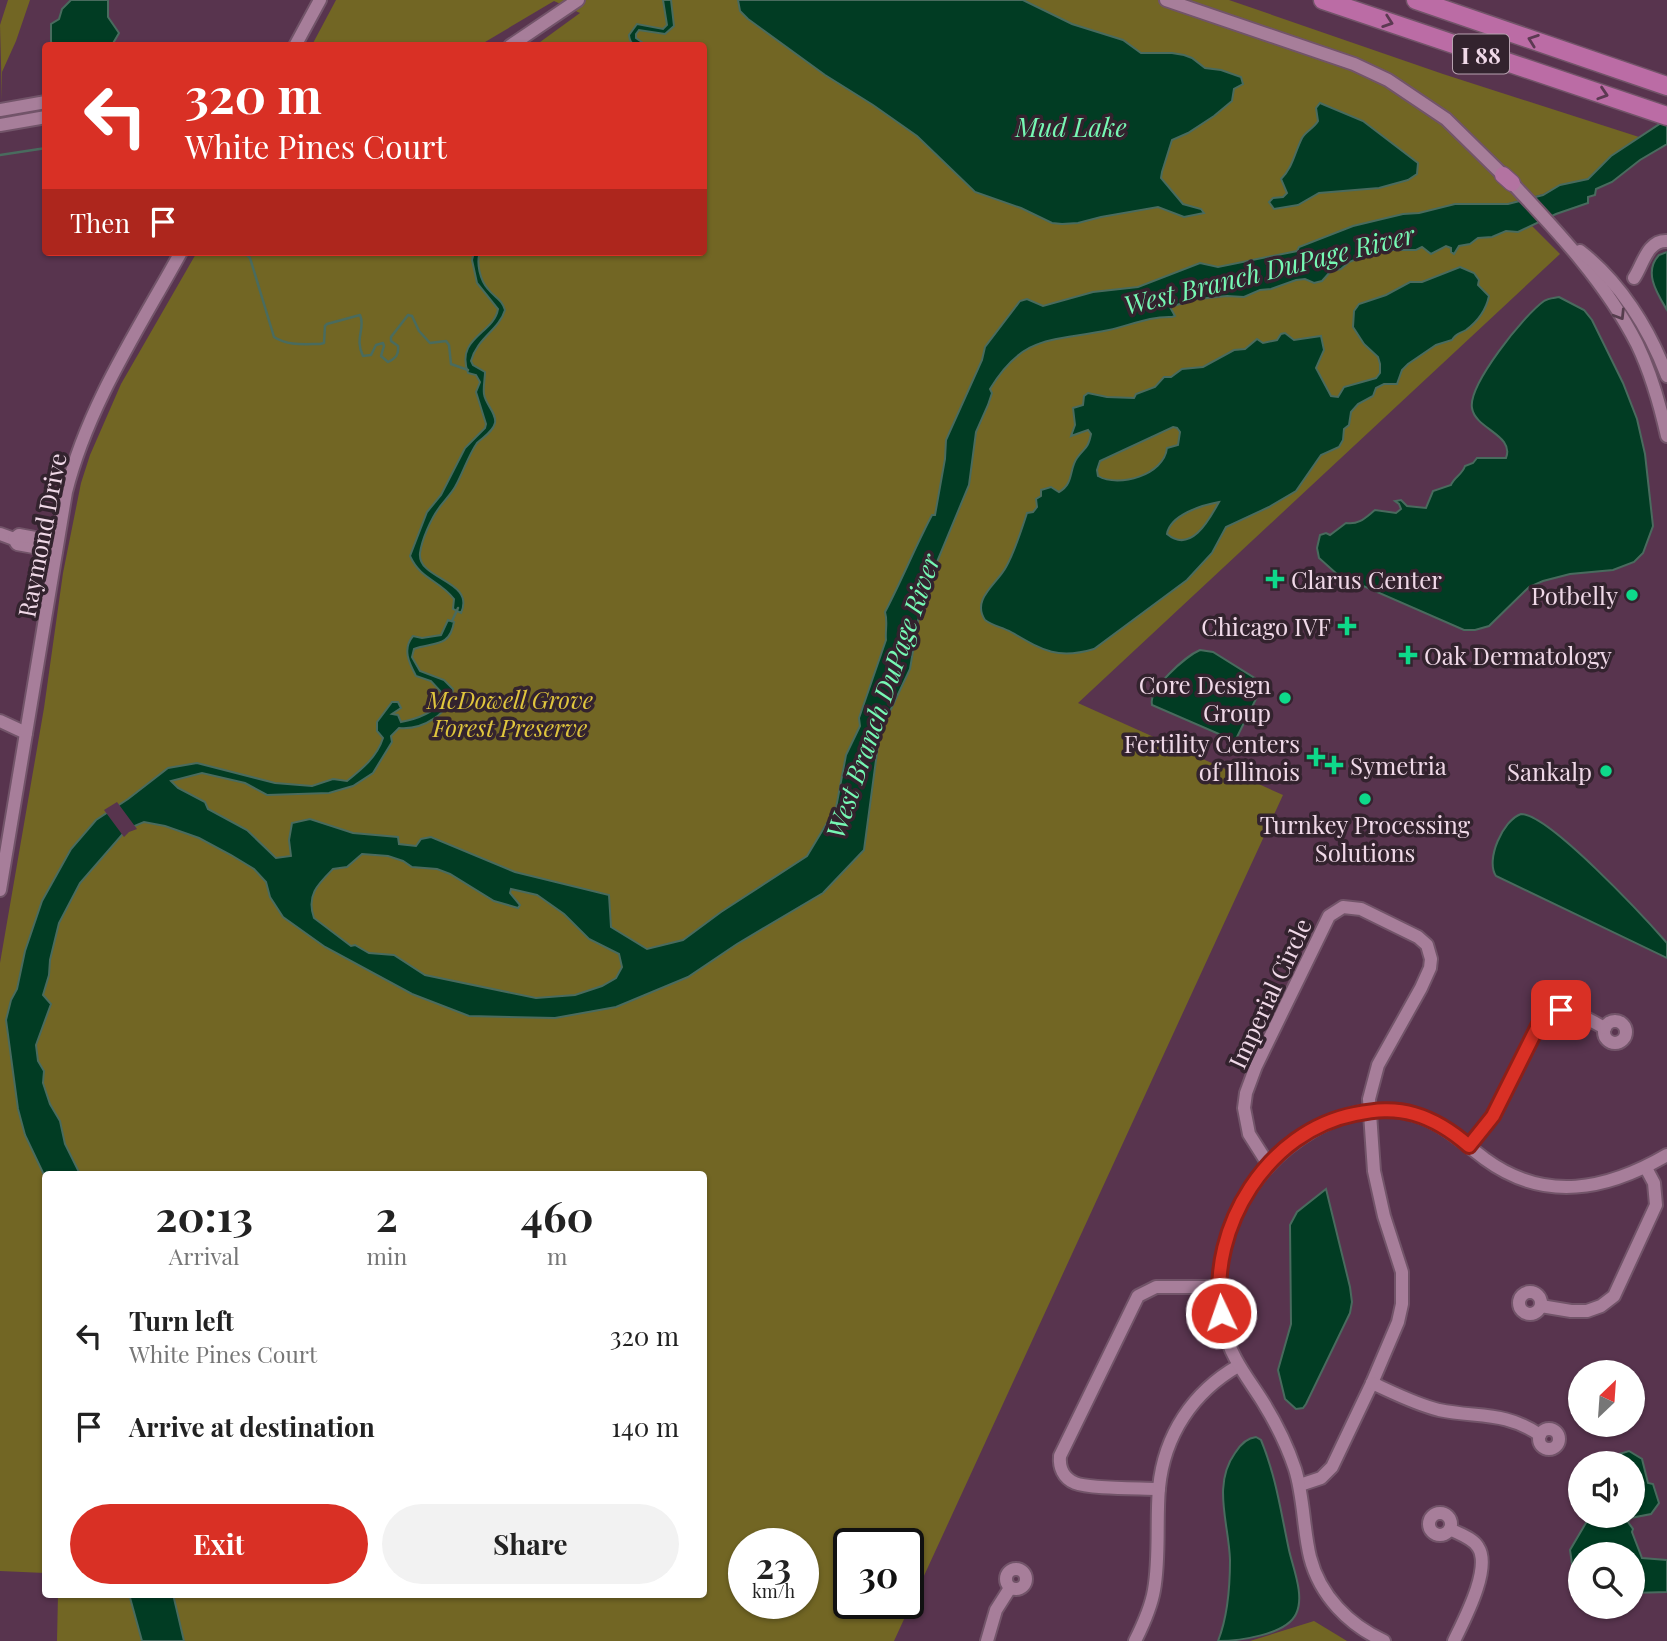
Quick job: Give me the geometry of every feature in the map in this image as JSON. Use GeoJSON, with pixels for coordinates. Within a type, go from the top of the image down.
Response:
{"type":"FeatureCollection","features":[{"type":"Feature","properties":{"kind":"highway","name":"I 88"},"geometry":{"type":"LineString","coordinates":[[1323,0],[1667,116]]}},
{"type":"Feature","properties":{"kind":"highway","name":"I 88"},"geometry":{"type":"LineString","coordinates":[[1416,0],[1667,86]]}},
{"type":"Feature","properties":{"kind":"street"},"geometry":{"type":"LineString","coordinates":[[297,42],[320,0]]}},
{"type":"Feature","properties":{"kind":"street"},"geometry":{"type":"LineString","coordinates":[[516,42],[578,0]]}},
{"type":"Feature","properties":{"kind":"street"},"geometry":{"type":"LineString","coordinates":[[1166,0],[1336,57],[1388,80],[1446,119],[1561,235],[1619,313],[1638,346],[1651,378],[1667,436]]}},
{"type":"Feature","properties":{"kind":"street"},"geometry":{"type":"LineString","coordinates":[[0,110],[42,103]]}},
{"type":"Feature","properties":{"kind":"street"},"geometry":{"type":"LineString","coordinates":[[0,125],[42,118]]}},
{"type":"Feature","properties":{"kind":"street"},"geometry":{"type":"LineString","coordinates":[[1561,235],[1595,262],[1629,302],[1652,338],[1667,376]]}},
{"type":"Feature","properties":{"kind":"street"},"geometry":{"type":"LineString","coordinates":[[1634,278],[1648,252],[1657,243],[1667,241]]}},
{"type":"Feature","properties":{"kind":"street","name":"Raymond Drive"},"geometry":{"type":"LineString","coordinates":[[0,890],[56,546],[71,473],[91,416],[179,256]]}},
{"type":"Feature","properties":{"kind":"street"},"geometry":{"type":"LineString","coordinates":[[0,534],[14,539],[17,544],[56,546]]}},
{"type":"Feature","properties":{"kind":"street"},"geometry":{"type":"LineString","coordinates":[[0,721],[26,733]]}},
{"type":"Feature","properties":{"kind":"street","name":"Imperial Circle"},"geometry":{"type":"LineString","coordinates":[[1268,1164],[1253,1143],[1246,1121],[1244,1108],[1248,1082],[1322,926],[1331,913],[1343,907],[1361,909],[1418,937],[1427,945],[1431,959],[1421,988],[1374,1073],[1368,1111]]}},
{"type":"Feature","properties":{"kind":"street"},"geometry":{"type":"LineString","coordinates":[[1469,1146],[1493,1116],[1541,1020],[1547,1014],[1561,1010],[1572,1012],[1605,1028]]}},
{"type":"Feature","properties":{"kind":"street"},"geometry":{"type":"LineString","coordinates":[[1384,1641],[1352,1622],[1333,1603],[1317,1578],[1310,1558],[1300,1485],[1287,1448],[1277,1425],[1238,1366],[1224,1328],[1218,1287],[1226,1238],[1247,1192],[1268,1164],[1287,1147],[1318,1127],[1347,1115],[1368,1111],[1386,1110],[1415,1114],[1440,1124],[1493,1164],[1513,1175],[1548,1185],[1592,1186],[1627,1176],[1667,1155]]}},
{"type":"Feature","properties":{"kind":"street"},"geometry":{"type":"LineString","coordinates":[[1300,1485],[1321,1478],[1332,1467],[1398,1322],[1403,1289],[1398,1257],[1384,1216],[1374,1171],[1368,1111]]}},
{"type":"Feature","properties":{"kind":"street"},"geometry":{"type":"LineString","coordinates":[[1541,1306],[1587,1311],[1601,1306],[1614,1296],[1656,1205],[1654,1184],[1646,1168]]}},
{"type":"Feature","properties":{"kind":"street"},"geometry":{"type":"LineString","coordinates":[[1159,1489],[1077,1484],[1064,1475],[1060,1456],[1138,1296],[1156,1287],[1218,1287]]}},
{"type":"Feature","properties":{"kind":"street"},"geometry":{"type":"LineString","coordinates":[[1135,1641],[1154,1591],[1159,1489],[1166,1453],[1181,1420],[1203,1392],[1238,1366]]}},
{"type":"Feature","properties":{"kind":"street"},"geometry":{"type":"LineString","coordinates":[[1372,1383],[1423,1405],[1450,1412],[1512,1419],[1540,1434]]}},
{"type":"Feature","properties":{"kind":"street"},"geometry":{"type":"LineString","coordinates":[[1450,1529],[1476,1544],[1483,1561],[1477,1587],[1454,1641]]}},
{"type":"Feature","properties":{"kind":"street"},"geometry":{"type":"LineString","coordinates":[[987,1641],[996,1610],[1010,1588]]}},
{"type":"Feature","properties":{"kind":"green space"},"geometry":{"type":"Polygon","coordinates":[[[8,0],[30,0],[2,72],[2,102],[0,25],[8,0]]]}},
{"type":"Feature","properties":{"kind":"green space","name":"McDowell Grove Forest Preserve"},"geometry":{"type":"Polygon","coordinates":[[[336,0],[1229,0],[1443,74],[1639,137],[1611,156],[1588,179],[1560,185],[1543,194],[1509,203],[1560,254],[1078,703],[1283,795],[924,1576],[924,1528],[833,1528],[833,1619],[904,1619],[894,1641],[57,1641],[58,1598],[707,1598],[707,1171],[42,1171],[42,1573],[0,1571],[0,963],[44,708],[63,573],[81,483],[90,455],[121,384],[195,256],[707,256],[707,42],[540,42],[580,13],[554,1],[485,42],[314,42],[336,0]]]}},
{"type":"Feature","properties":{"kind":"green space"},"geometry":{"type":"Polygon","coordinates":[[[1314,1621],[1347,1641],[1250,1641],[1314,1621]]]}},
{"type":"Feature","properties":{"kind":"water"},"geometry":{"type":"Polygon","coordinates":[[[71,0],[108,0],[108,17],[119,33],[114,42],[51,42],[51,24],[59,19],[62,9],[71,0]]]}},
{"type":"Feature","properties":{"kind":"water"},"geometry":{"type":"Polygon","coordinates":[[[663,0],[671,0],[674,26],[665,34],[639,30],[636,38],[642,42],[632,42],[630,39],[629,35],[637,24],[663,29],[667,25],[663,0]]]}},
{"type":"Feature","properties":{"kind":"water","name":"Mud Lake"},"geometry":{"type":"Polygon","coordinates":[[[738,0],[1023,0],[1072,24],[1123,40],[1141,53],[1184,55],[1205,68],[1241,77],[1243,84],[1234,89],[1232,101],[1188,133],[1172,140],[1162,172],[1161,178],[1183,204],[1201,209],[1204,213],[1184,217],[1158,207],[1062,224],[1052,223],[1021,208],[975,192],[917,136],[825,75],[748,19],[740,11],[738,0]]]}},
{"type":"Feature","properties":{"kind":"water"},"geometry":{"type":"Polygon","coordinates":[[[1320,103],[1363,121],[1418,163],[1417,174],[1408,180],[1379,188],[1319,193],[1298,205],[1274,209],[1269,202],[1287,193],[1281,179],[1291,165],[1302,138],[1318,121],[1316,108],[1320,103]]]}},
{"type":"Feature","properties":{"kind":"water","name":"West Branch DuPage River"},"geometry":{"type":"Polygon","coordinates":[[[1667,119],[1667,144],[1640,160],[1612,182],[1596,189],[1595,195],[1588,197],[1588,203],[1518,232],[1506,231],[1492,237],[1478,238],[1470,244],[1459,246],[1454,254],[1451,248],[1446,246],[1431,254],[1422,247],[1416,250],[1380,250],[1349,262],[1341,269],[1331,271],[1322,281],[1314,283],[1305,279],[1296,280],[1244,297],[1188,300],[1170,307],[1175,316],[1148,319],[1109,330],[1055,339],[1028,349],[1015,358],[990,389],[992,393],[976,432],[969,485],[929,581],[926,603],[919,615],[910,669],[883,726],[864,850],[823,893],[737,944],[688,977],[616,1007],[555,1018],[469,1016],[412,994],[325,947],[283,917],[270,897],[266,882],[254,869],[231,855],[199,838],[165,826],[144,822],[127,829],[80,883],[59,923],[43,995],[51,1004],[36,1045],[50,1104],[60,1121],[65,1144],[78,1171],[42,1171],[25,1135],[18,1109],[6,1020],[17,989],[25,951],[42,901],[71,849],[96,820],[168,768],[197,763],[275,783],[312,786],[333,779],[347,781],[377,751],[383,738],[377,731],[377,722],[392,702],[398,702],[401,708],[392,714],[398,715],[401,722],[423,715],[442,702],[443,694],[431,681],[416,676],[407,651],[413,636],[422,638],[441,635],[448,620],[454,622],[445,640],[414,649],[412,657],[420,671],[444,680],[453,689],[447,706],[426,723],[399,728],[391,736],[392,742],[373,773],[353,786],[329,793],[267,795],[245,783],[202,773],[171,781],[178,788],[205,802],[208,809],[247,830],[276,858],[291,856],[289,840],[292,823],[310,819],[353,833],[398,837],[399,844],[416,846],[421,839],[431,837],[515,872],[609,895],[611,927],[647,949],[683,940],[807,856],[836,808],[846,755],[860,726],[859,718],[886,640],[885,612],[932,515],[935,515],[946,440],[982,360],[985,347],[1020,301],[1027,299],[1043,306],[1093,292],[1138,287],[1200,263],[1218,267],[1297,251],[1299,247],[1353,226],[1403,214],[1455,204],[1508,204],[1543,195],[1560,185],[1588,179],[1611,156],[1667,119]],[[362,854],[347,867],[333,869],[315,890],[311,903],[314,918],[351,946],[355,945],[369,953],[394,955],[425,975],[536,998],[575,995],[602,986],[616,978],[622,967],[619,954],[589,939],[564,914],[537,895],[511,889],[510,893],[520,905],[518,908],[494,901],[450,874],[437,869],[412,867],[388,856],[362,854]]]}},
{"type":"Feature","properties":{"kind":"water"},"geometry":{"type":"Polygon","coordinates":[[[1667,252],[1667,310],[1653,282],[1652,268],[1659,255],[1667,252]]]}},
{"type":"Feature","properties":{"kind":"water"},"geometry":{"type":"Polygon","coordinates":[[[473,256],[479,256],[483,281],[505,310],[498,323],[478,346],[471,361],[485,372],[484,394],[495,423],[490,432],[477,443],[455,487],[433,518],[420,553],[427,569],[460,594],[463,602],[461,613],[453,609],[454,599],[419,570],[410,556],[427,512],[441,495],[465,448],[486,424],[476,392],[480,382],[476,375],[468,373],[465,361],[471,344],[490,324],[498,309],[477,283],[473,256]]]}},
{"type":"Feature","properties":{"kind":"water"},"geometry":{"type":"Polygon","coordinates":[[[1460,267],[1474,273],[1479,280],[1478,285],[1489,296],[1488,301],[1470,327],[1408,364],[1402,370],[1397,384],[1384,384],[1376,388],[1373,396],[1358,404],[1351,412],[1349,425],[1344,429],[1339,447],[1321,455],[1296,491],[1226,527],[1212,553],[1187,580],[1094,649],[1081,652],[1060,653],[1041,648],[985,620],[981,605],[983,598],[1009,561],[1027,513],[1033,512],[1037,507],[1036,499],[1041,496],[1041,490],[1051,487],[1059,492],[1064,489],[1077,458],[1089,443],[1091,434],[1088,430],[1071,436],[1075,425],[1073,408],[1083,405],[1084,396],[1088,393],[1134,398],[1136,394],[1155,387],[1164,377],[1171,377],[1182,369],[1203,367],[1234,350],[1245,349],[1257,339],[1263,343],[1277,340],[1285,333],[1294,340],[1321,336],[1324,350],[1316,368],[1331,396],[1338,397],[1344,387],[1376,378],[1380,373],[1378,357],[1364,344],[1353,327],[1354,311],[1359,304],[1386,295],[1410,282],[1422,282],[1460,267]],[[1173,427],[1100,461],[1098,476],[1128,480],[1149,472],[1164,457],[1167,448],[1178,445],[1180,432],[1173,427]],[[1219,502],[1196,508],[1180,516],[1169,527],[1167,534],[1184,540],[1191,537],[1204,525],[1219,502]]]}},
{"type":"Feature","properties":{"kind":"water"},"geometry":{"type":"Polygon","coordinates":[[[1559,297],[1584,310],[1592,320],[1623,383],[1637,419],[1645,454],[1653,526],[1643,553],[1634,562],[1613,570],[1570,574],[1529,587],[1489,626],[1475,630],[1464,630],[1338,575],[1319,558],[1317,548],[1320,535],[1330,535],[1346,523],[1358,522],[1375,510],[1396,513],[1401,509],[1395,501],[1401,500],[1407,506],[1426,508],[1433,491],[1451,485],[1465,466],[1477,458],[1506,458],[1505,443],[1475,415],[1472,408],[1473,397],[1499,351],[1524,320],[1544,301],[1559,297]]]}},
{"type":"Feature","properties":{"kind":"water"},"geometry":{"type":"Polygon","coordinates":[[[1200,650],[1213,652],[1261,682],[1256,699],[1235,741],[1152,705],[1152,698],[1162,682],[1186,659],[1200,650]]]}},
{"type":"Feature","properties":{"kind":"water"},"geometry":{"type":"Polygon","coordinates":[[[1521,814],[1553,831],[1596,869],[1667,943],[1667,958],[1496,876],[1493,860],[1498,841],[1508,824],[1521,814]]]}},
{"type":"Feature","properties":{"kind":"water"},"geometry":{"type":"Polygon","coordinates":[[[1326,1189],[1352,1302],[1350,1313],[1306,1404],[1303,1408],[1296,1409],[1285,1399],[1278,1370],[1291,1324],[1290,1225],[1297,1212],[1326,1189]]]}},
{"type":"Feature","properties":{"kind":"water"},"geometry":{"type":"Polygon","coordinates":[[[1256,1437],[1261,1440],[1274,1481],[1297,1582],[1298,1607],[1291,1621],[1272,1632],[1237,1640],[1218,1641],[1226,1612],[1230,1581],[1224,1478],[1239,1447],[1246,1440],[1256,1437]]]}},
{"type":"Feature","properties":{"kind":"water"},"geometry":{"type":"Polygon","coordinates":[[[1645,1471],[1648,1483],[1653,1484],[1659,1503],[1651,1514],[1645,1515],[1645,1471]]]}},
{"type":"Feature","properties":{"kind":"water"},"geometry":{"type":"Polygon","coordinates":[[[1583,1528],[1632,1528],[1636,1542],[1575,1542],[1583,1528]]]}},
{"type":"Feature","properties":{"kind":"water"},"geometry":{"type":"Polygon","coordinates":[[[1645,1558],[1667,1560],[1667,1592],[1645,1593],[1645,1558]]]}},
{"type":"Feature","properties":{"kind":"water"},"geometry":{"type":"Polygon","coordinates":[[[130,1598],[174,1598],[184,1641],[142,1641],[130,1598]]]}},
{"type":"Feature","properties":{"kind":"pier"},"geometry":{"type":"Polygon","coordinates":[[[117,802],[137,829],[124,837],[104,810],[117,802]]]}},
{"type":"Feature","properties":{"kind":"waterway"},"geometry":{"type":"LineString","coordinates":[[0,155],[42,149]]}},
{"type":"Feature","properties":{"kind":"waterway"},"geometry":{"type":"LineString","coordinates":[[248,256],[274,337],[279,340],[296,344],[324,343],[327,324],[360,315],[360,344],[363,356],[371,355],[376,345],[383,343],[381,356],[388,362],[395,358],[398,352],[398,346],[391,341],[391,337],[408,315],[412,316],[419,331],[430,343],[446,341],[451,364],[468,370]]}},
{"type":"Feature","properties":{"kind":"waterway"},"geometry":{"type":"LineString","coordinates":[[452,621],[458,608]]}},
{"type":"Feature","properties":{"kind":"place","name":"Clarus Center"},"geometry":{"type":"Point","coordinates":[1275,579]}},
{"type":"Feature","properties":{"kind":"place","name":"Potbelly"},"geometry":{"type":"Point","coordinates":[1632,595]}},
{"type":"Feature","properties":{"kind":"place","name":"Chicago IVF"},"geometry":{"type":"Point","coordinates":[1347,626]}},
{"type":"Feature","properties":{"kind":"place","name":"Oak Dermatology"},"geometry":{"type":"Point","coordinates":[1408,655]}},
{"type":"Feature","properties":{"kind":"place","name":"Core Design Group"},"geometry":{"type":"Point","coordinates":[1285,698]}},
{"type":"Feature","properties":{"kind":"place","name":"Fertility Centers of Illinois"},"geometry":{"type":"Point","coordinates":[1316,757]}},
{"type":"Feature","properties":{"kind":"place","name":"Symetria"},"geometry":{"type":"Point","coordinates":[1334,765]}},
{"type":"Feature","properties":{"kind":"place","name":"Sankalp"},"geometry":{"type":"Point","coordinates":[1606,771]}},
{"type":"Feature","properties":{"kind":"place","name":"Turnkey Processing Solutions"},"geometry":{"type":"Point","coordinates":[1365,799]}},
{"type":"Feature","properties":{"kind":"route"},"geometry":{"type":"LineString","coordinates":[[1221,1313],[1218,1287],[1221,1264],[1226,1238],[1236,1212],[1259,1175],[1287,1147],[1318,1127],[1347,1115],[1380,1110],[1415,1114],[1440,1124],[1469,1146],[1502,1101],[1541,1020],[1552,1011],[1561,1010]]}}]}
